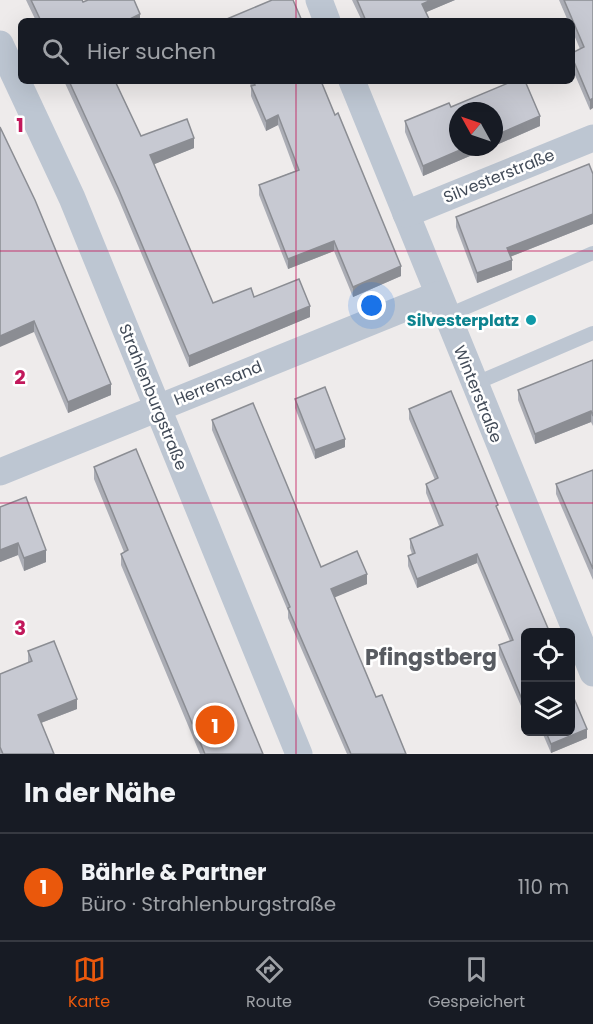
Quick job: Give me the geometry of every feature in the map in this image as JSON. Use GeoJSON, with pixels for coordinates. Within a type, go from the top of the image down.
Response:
{"type":"FeatureCollection","features":[{"type":"Feature","properties":{"kind":"street"},"geometry":{"type":"LineString","coordinates":[[319,0],[326,18]]}},
{"type":"Feature","properties":{"kind":"street","name":"Strahlenburgstraße"},"geometry":{"type":"LineString","coordinates":[[0,44],[18,82]]}},
{"type":"Feature","properties":{"kind":"street","name":"Strahlenburgstraße"},"geometry":{"type":"LineString","coordinates":[[19,84],[72,198],[299,754]]}},
{"type":"Feature","properties":{"kind":"street","name":"Winterstraße"},"geometry":{"type":"LineString","coordinates":[[353,84],[593,673]]}},
{"type":"Feature","properties":{"kind":"street","name":"Silvesterstraße"},"geometry":{"type":"LineString","coordinates":[[406,214],[593,138]]}},
{"type":"Feature","properties":{"kind":"street","name":"Herrensand"},"geometry":{"type":"LineString","coordinates":[[0,472],[158,408],[442,305]]}},
{"type":"Feature","properties":{"kind":"lane"},"geometry":{"type":"LineString","coordinates":[[442,305],[593,253]]}},
{"type":"Feature","properties":{"kind":"lane"},"geometry":{"type":"LineString","coordinates":[[474,384],[593,333]]}},
{"type":"Feature","properties":{"kind":"building"},"geometry":{"type":"Polygon","coordinates":[[[31,0],[82,0],[83,2],[88,0],[134,0],[140,14],[132,18],[40,18],[31,0]]]}},
{"type":"Feature","properties":{"kind":"building"},"geometry":{"type":"Polygon","coordinates":[[[272,0],[293,0],[301,18],[229,18],[272,0]]]}},
{"type":"Feature","properties":{"kind":"building"},"geometry":{"type":"Polygon","coordinates":[[[357,0],[431,0],[422,4],[429,18],[365,18],[357,0]]]}},
{"type":"Feature","properties":{"kind":"building"},"geometry":{"type":"Polygon","coordinates":[[[564,0],[593,0],[593,98],[590,100],[575,64],[575,52],[584,47],[575,26],[575,18],[572,18],[564,0]]]}},
{"type":"Feature","properties":{"kind":"building"},"geometry":{"type":"Polygon","coordinates":[[[70,84],[116,84],[141,136],[187,119],[194,138],[150,155],[213,303],[251,288],[254,297],[299,279],[310,306],[189,356],[118,188],[70,84]]]}},
{"type":"Feature","properties":{"kind":"building"},"geometry":{"type":"Polygon","coordinates":[[[322,84],[335,115],[338,113],[401,266],[353,287],[334,241],[288,259],[259,185],[299,170],[278,115],[266,121],[251,86],[322,84]]]}},
{"type":"Feature","properties":{"kind":"building"},"geometry":{"type":"Polygon","coordinates":[[[506,84],[526,84],[540,116],[503,132],[503,102],[463,102],[506,84]]]}},
{"type":"Feature","properties":{"kind":"building"},"geometry":{"type":"Polygon","coordinates":[[[449,103],[449,155],[423,166],[405,121],[449,103]]]}},
{"type":"Feature","properties":{"kind":"building"},"geometry":{"type":"Polygon","coordinates":[[[0,127],[35,200],[111,384],[68,402],[34,321],[0,336],[0,127]]]}},
{"type":"Feature","properties":{"kind":"building"},"geometry":{"type":"Polygon","coordinates":[[[589,164],[593,174],[593,214],[507,248],[512,260],[477,273],[456,217],[589,164]]]}},
{"type":"Feature","properties":{"kind":"building"},"geometry":{"type":"Polygon","coordinates":[[[593,360],[593,416],[591,411],[535,434],[518,390],[593,360]]]}},
{"type":"Feature","properties":{"kind":"building"},"geometry":{"type":"Polygon","coordinates":[[[325,387],[345,439],[315,450],[295,399],[325,387]]]}},
{"type":"Feature","properties":{"kind":"building"},"geometry":{"type":"Polygon","coordinates":[[[451,391],[498,505],[496,506],[548,628],[521,628],[521,697],[499,645],[513,640],[477,554],[417,579],[408,556],[415,553],[410,539],[443,525],[426,484],[438,478],[409,409],[451,391]]]}},
{"type":"Feature","properties":{"kind":"building"},"geometry":{"type":"Polygon","coordinates":[[[253,403],[321,567],[357,551],[367,574],[331,589],[376,697],[382,695],[406,754],[351,754],[288,608],[290,607],[212,420],[253,403]]]}},
{"type":"Feature","properties":{"kind":"building"},"geometry":{"type":"Polygon","coordinates":[[[136,449],[263,754],[205,754],[121,554],[128,550],[94,467],[136,449]]]}},
{"type":"Feature","properties":{"kind":"building"},"geometry":{"type":"Polygon","coordinates":[[[593,470],[593,569],[556,484],[593,470]]]}},
{"type":"Feature","properties":{"kind":"building"},"geometry":{"type":"Polygon","coordinates":[[[26,497],[46,550],[24,558],[18,543],[0,550],[0,507],[26,497]]]}},
{"type":"Feature","properties":{"kind":"building"},"geometry":{"type":"Polygon","coordinates":[[[54,641],[77,699],[38,715],[54,754],[3,754],[0,747],[0,674],[32,661],[28,651],[54,641]]]}},
{"type":"Feature","properties":{"kind":"building"},"geometry":{"type":"Polygon","coordinates":[[[575,701],[587,729],[575,734],[575,701]]]}},
{"type":"Feature","properties":{"kind":"building"},"geometry":{"type":"Polygon","coordinates":[[[548,736],[570,736],[551,744],[548,736]]]}},
{"type":"Feature","properties":{"kind":"place","name":"Silvesterplatz"},"geometry":{"type":"Point","coordinates":[531,320]}},
{"type":"Feature","properties":{"kind":"place","name":"Bährle & Partner"},"geometry":{"type":"Point","coordinates":[215,725]}},
{"type":"Feature","properties":{"kind":"district","name":"Pfingstberg"},"geometry":{"type":"Point","coordinates":[431,657]}}]}
